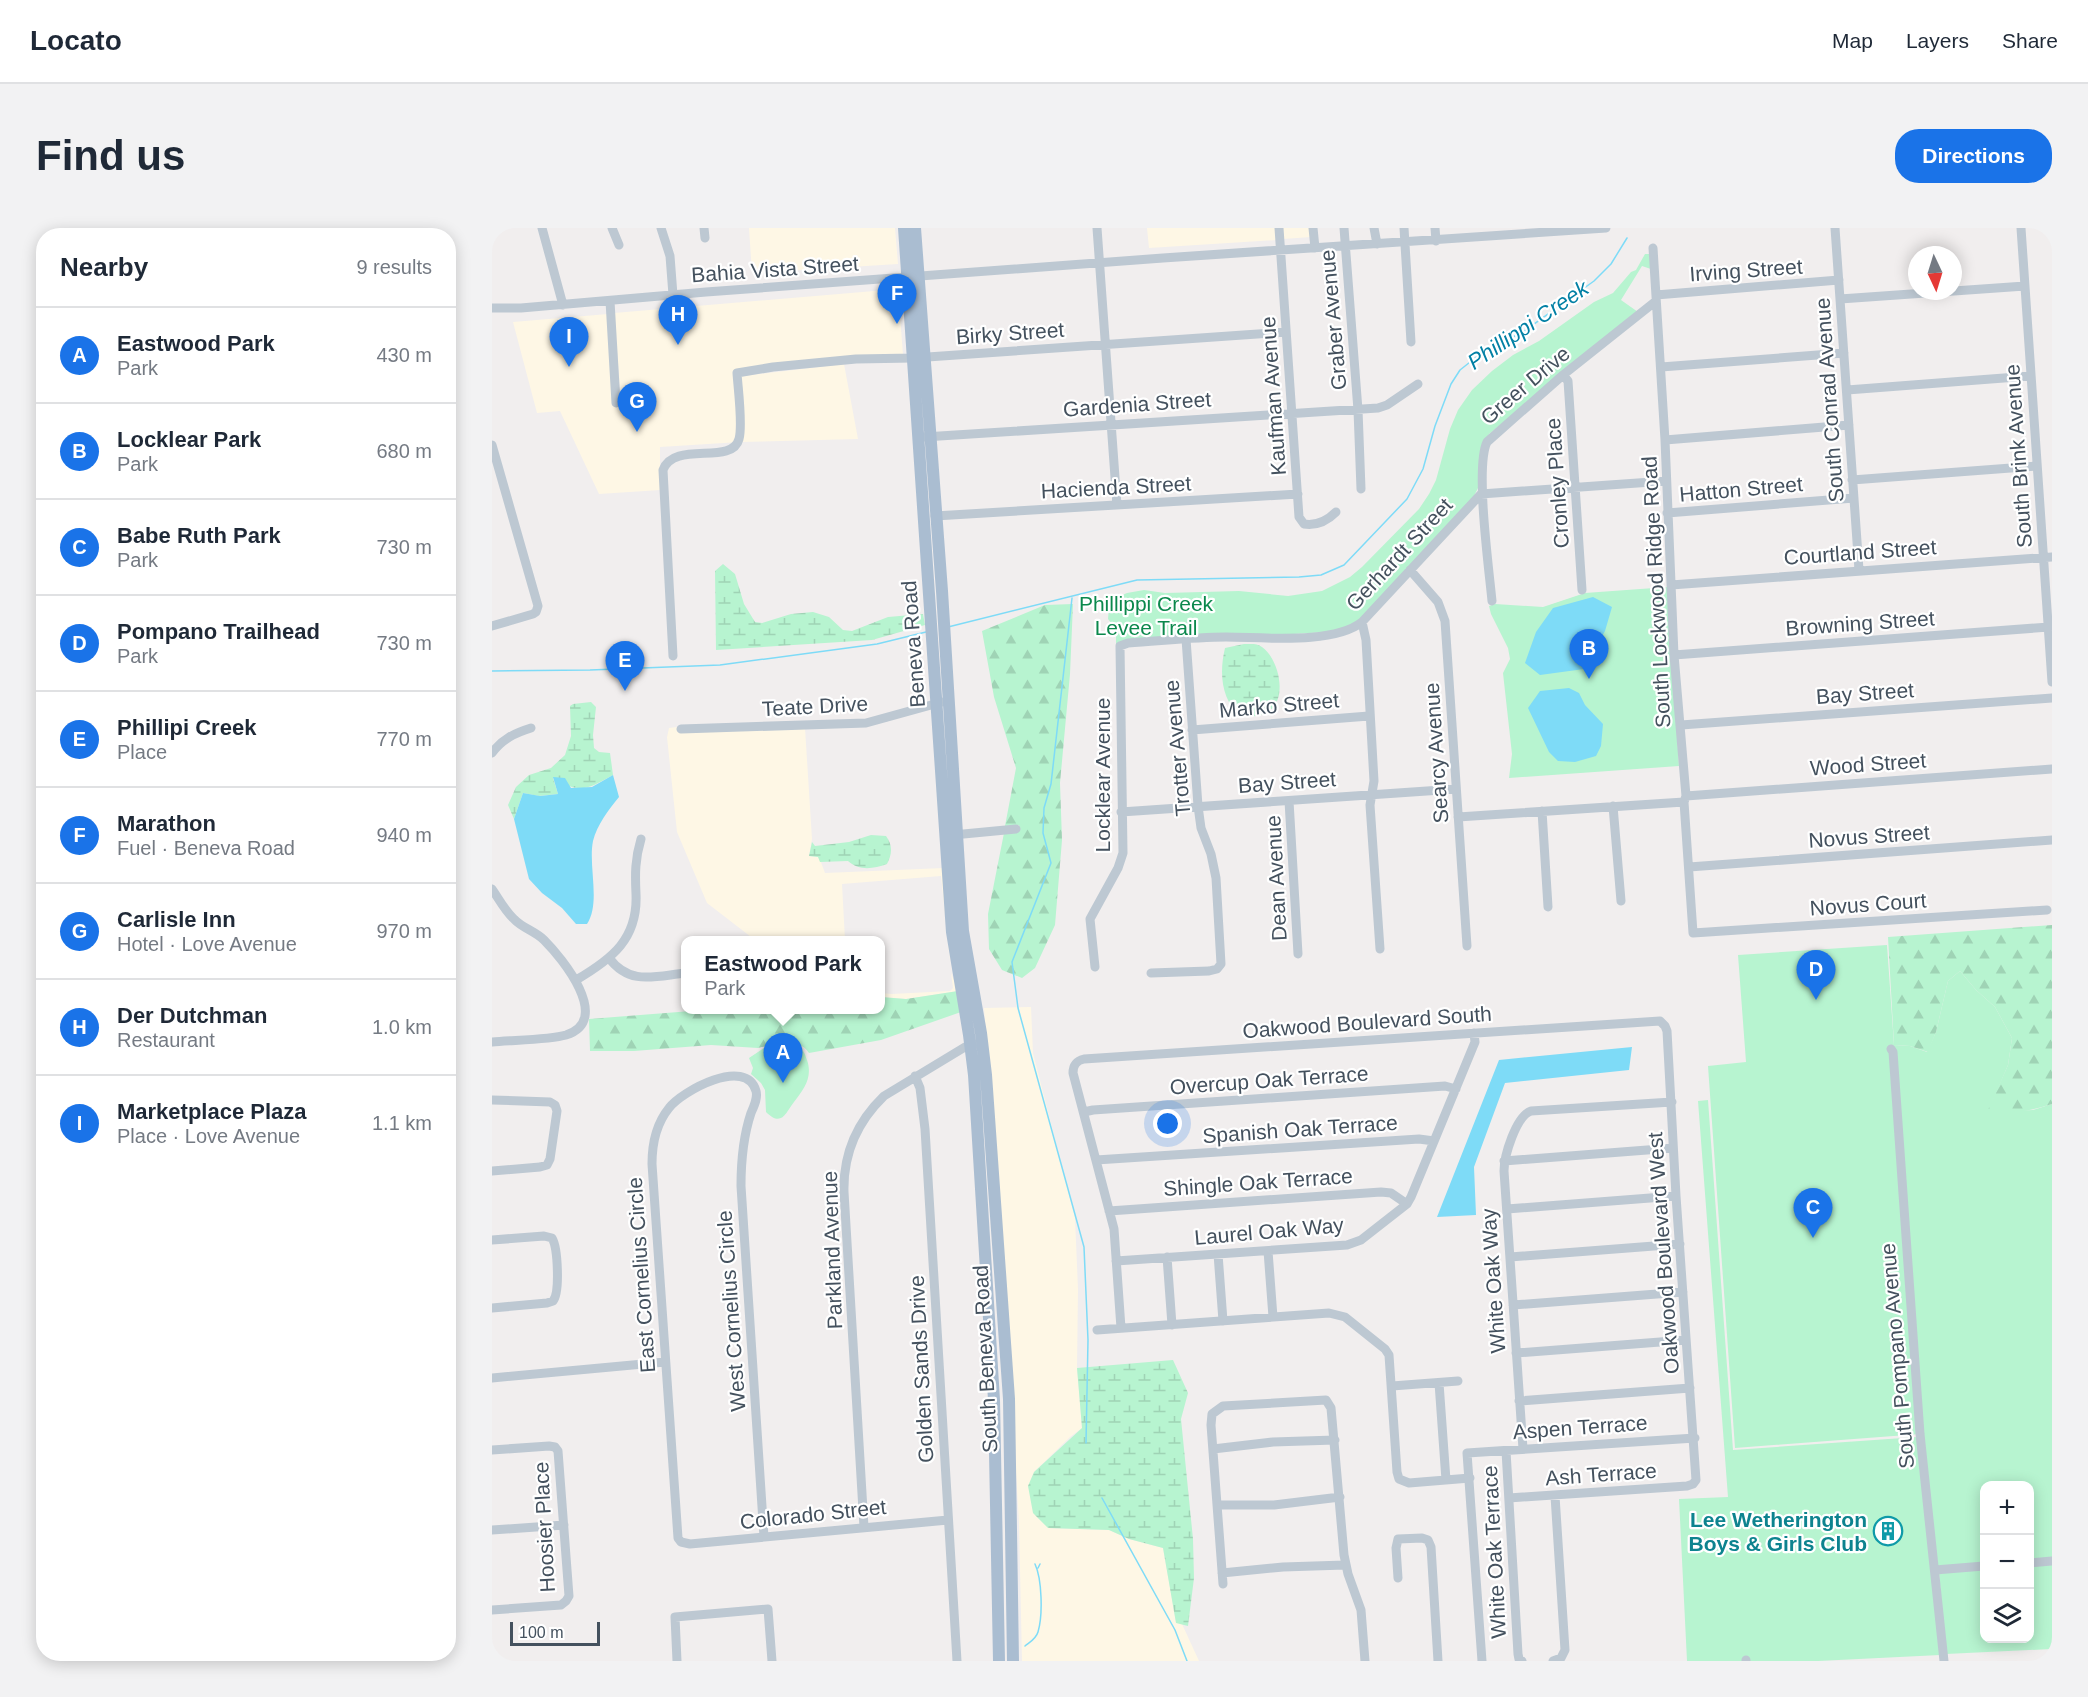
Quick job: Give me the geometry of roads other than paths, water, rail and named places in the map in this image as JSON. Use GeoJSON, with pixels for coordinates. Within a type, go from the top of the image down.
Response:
{"type":"FeatureCollection","features":[{"type":"Feature","properties":{"kind":"main road","name":"Beneva Road"},"geometry":{"type":"LineString","coordinates":[[904,228],[912,277],[919,357],[937,606]]}},
{"type":"Feature","properties":{"kind":"main road","name":"Beneva Road"},"geometry":{"type":"LineString","coordinates":[[912,277],[915,228]]}},
{"type":"Feature","properties":{"kind":"main road","name":"Beneva Road"},"geometry":{"type":"LineString","coordinates":[[924,437],[935,516],[939,658],[951,835],[977,1050]]}},
{"type":"Feature","properties":{"kind":"main road","name":"South Beneva Road"},"geometry":{"type":"LineString","coordinates":[[977,1050],[994,1400],[999,1661]]}},
{"type":"Feature","properties":{"kind":"main road","name":"South Beneva Road"},"geometry":{"type":"LineString","coordinates":[[977,1050],[1009,1399],[1013,1661]]}},
{"type":"Feature","properties":{"kind":"street"},"geometry":{"type":"LineString","coordinates":[[542,228],[563,305]]}},
{"type":"Feature","properties":{"kind":"street"},"geometry":{"type":"LineString","coordinates":[[612,228],[619,245]]}},
{"type":"Feature","properties":{"kind":"street"},"geometry":{"type":"LineString","coordinates":[[661,228],[671,263],[673,295]]}},
{"type":"Feature","properties":{"kind":"street"},"geometry":{"type":"LineString","coordinates":[[1097,228],[1117,505]]}},
{"type":"Feature","properties":{"kind":"street","name":"Kaufman Avenue"},"geometry":{"type":"LineString","coordinates":[[1279,228],[1299,518],[1304,524],[1311,524],[1323,521],[1336,512]]}},
{"type":"Feature","properties":{"kind":"street"},"geometry":{"type":"LineString","coordinates":[[1313,228],[1315,248]]}},
{"type":"Feature","properties":{"kind":"street","name":"Graber Avenue"},"geometry":{"type":"LineString","coordinates":[[1344,228],[1358,410],[1361,489]]}},
{"type":"Feature","properties":{"kind":"street"},"geometry":{"type":"LineString","coordinates":[[1374,228],[1377,244]]}},
{"type":"Feature","properties":{"kind":"street"},"geometry":{"type":"LineString","coordinates":[[1404,228],[1411,342]]}},
{"type":"Feature","properties":{"kind":"street"},"geometry":{"type":"LineString","coordinates":[[1435,228],[1436,241]]}},
{"type":"Feature","properties":{"kind":"street"},"geometry":{"type":"LineString","coordinates":[[1465,228],[1466,239]]}},
{"type":"Feature","properties":{"kind":"street","name":"Bahia Vista Street"},"geometry":{"type":"LineString","coordinates":[[492,308],[563,305],[1280,250],[1466,239],[1496,232],[1606,228]]}},
{"type":"Feature","properties":{"kind":"street","name":"South Conrad Avenue"},"geometry":{"type":"LineString","coordinates":[[1835,228],[1858,570]]}},
{"type":"Feature","properties":{"kind":"street","name":"South Brink Avenue"},"geometry":{"type":"LineString","coordinates":[[2021,228],[2037,466],[2048,557],[2052,682]]}},
{"type":"Feature","properties":{"kind":"street","name":"South Lockwood Ridge Road"},"geometry":{"type":"LineString","coordinates":[[1653,248],[1665,440],[1674,655],[1681,725],[1693,933]]}},
{"type":"Feature","properties":{"kind":"street","name":"Irving Street"},"geometry":{"type":"LineString","coordinates":[[1656,298],[1839,280]]}},
{"type":"Feature","properties":{"kind":"street"},"geometry":{"type":"LineString","coordinates":[[1840,299],[2025,286]]}},
{"type":"Feature","properties":{"kind":"street","name":"Greer Drive"},"geometry":{"type":"LineString","coordinates":[[1491,601],[1483,458],[1487,442],[1656,298]]}},
{"type":"Feature","properties":{"kind":"street"},"geometry":{"type":"LineString","coordinates":[[610,301],[616,402]]}},
{"type":"Feature","properties":{"kind":"street","name":"Bahia Vista Street"},"geometry":{"type":"LineString","coordinates":[[492,314],[521,308]]}},
{"type":"Feature","properties":{"kind":"street","name":"Birky Street"},"geometry":{"type":"LineString","coordinates":[[674,656],[663,470],[667,462],[682,456],[728,450],[736,445],[740,435],[737,373],[755,369],[856,359],[919,357],[1286,332]]}},
{"type":"Feature","properties":{"kind":"street"},"geometry":{"type":"LineString","coordinates":[[1661,367],[1844,353]]}},
{"type":"Feature","properties":{"kind":"street","name":"Cronley Place"},"geometry":{"type":"LineString","coordinates":[[1563,375],[1568,381],[1582,590]]}},
{"type":"Feature","properties":{"kind":"street"},"geometry":{"type":"LineString","coordinates":[[1846,390],[2030,376]]}},
{"type":"Feature","properties":{"kind":"street","name":"Graber Avenue"},"geometry":{"type":"LineString","coordinates":[[1358,410],[1387,405],[1418,384]]}},
{"type":"Feature","properties":{"kind":"street","name":"Gardenia Street"},"geometry":{"type":"LineString","coordinates":[[924,437],[1293,412],[1358,410]]}},
{"type":"Feature","properties":{"kind":"street"},"geometry":{"type":"LineString","coordinates":[[1665,440],[1849,425]]}},
{"type":"Feature","properties":{"kind":"street"},"geometry":{"type":"LineString","coordinates":[[492,445],[538,609],[533,614],[492,626]]}},
{"type":"Feature","properties":{"kind":"street"},"geometry":{"type":"LineString","coordinates":[[1852,480],[2037,466]]}},
{"type":"Feature","properties":{"kind":"street","name":"Gerhardt Street"},"geometry":{"type":"LineString","coordinates":[[1120,646],[1128,643],[1186,639],[1333,635],[1349,631],[1362,622],[1478,496],[1666,481]]}},
{"type":"Feature","properties":{"kind":"street"},"geometry":{"type":"LineString","coordinates":[[492,488],[503,484]]}},
{"type":"Feature","properties":{"kind":"street","name":"Hacienda Street"},"geometry":{"type":"LineString","coordinates":[[935,516],[1298,494]]}},
{"type":"Feature","properties":{"kind":"street","name":"Hatton Street"},"geometry":{"type":"LineString","coordinates":[[1667,513],[1854,498]]}},
{"type":"Feature","properties":{"kind":"street","name":"Courtland Street"},"geometry":{"type":"LineString","coordinates":[[1671,585],[2048,557]]}},
{"type":"Feature","properties":{"kind":"street","name":"Searcy Avenue"},"geometry":{"type":"LineString","coordinates":[[1410,570],[1436,598],[1444,616],[1467,946]]}},
{"type":"Feature","properties":{"kind":"street"},"geometry":{"type":"LineString","coordinates":[[1362,622],[1366,640],[1374,781],[1370,805],[1380,949]]}},
{"type":"Feature","properties":{"kind":"street","name":"Browning Street"},"geometry":{"type":"LineString","coordinates":[[1674,655],[2049,627]]}},
{"type":"Feature","properties":{"kind":"street","name":"Trotter Avenue"},"geometry":{"type":"LineString","coordinates":[[1151,973],[1213,970],[1220,967],[1222,960],[1216,878],[1198,806],[1186,639]]}},
{"type":"Feature","properties":{"kind":"street","name":"Locklear Avenue"},"geometry":{"type":"LineString","coordinates":[[1095,967],[1090,919],[1122,858],[1120,646]]}},
{"type":"Feature","properties":{"kind":"street","name":"Bay Street"},"geometry":{"type":"LineString","coordinates":[[1681,725],[2052,698]]}},
{"type":"Feature","properties":{"kind":"street","name":"Teate Drive"},"geometry":{"type":"LineString","coordinates":[[681,729],[866,723],[942,703]]}},
{"type":"Feature","properties":{"kind":"street","name":"Marko Street"},"geometry":{"type":"LineString","coordinates":[[1192,730],[1369,716]]}},
{"type":"Feature","properties":{"kind":"street"},"geometry":{"type":"LineString","coordinates":[[492,753],[515,733],[531,728]]}},
{"type":"Feature","properties":{"kind":"street","name":"Wood Street"},"geometry":{"type":"LineString","coordinates":[[1458,817],[2052,769]]}},
{"type":"Feature","properties":{"kind":"street","name":"Bay Street"},"geometry":{"type":"LineString","coordinates":[[1121,812],[1456,789]]}},
{"type":"Feature","properties":{"kind":"street","name":"Dean Avenue"},"geometry":{"type":"LineString","coordinates":[[1289,801],[1298,954]]}},
{"type":"Feature","properties":{"kind":"street"},"geometry":{"type":"LineString","coordinates":[[1613,806],[1621,902]]}},
{"type":"Feature","properties":{"kind":"street"},"geometry":{"type":"LineString","coordinates":[[1542,811],[1548,907]]}},
{"type":"Feature","properties":{"kind":"street"},"geometry":{"type":"LineString","coordinates":[[951,835],[1016,829]]}},
{"type":"Feature","properties":{"kind":"street"},"geometry":{"type":"LineString","coordinates":[[576,980],[609,958],[624,943],[633,925],[636,908],[635,864],[641,839]]}},
{"type":"Feature","properties":{"kind":"street","name":"Novus Street"},"geometry":{"type":"LineString","coordinates":[[1689,867],[2052,840]]}},
{"type":"Feature","properties":{"kind":"street"},"geometry":{"type":"LineString","coordinates":[[492,889],[515,921],[541,937],[576,980],[584,997],[585,1010],[581,1023],[574,1031],[563,1035],[492,1042]]}},
{"type":"Feature","properties":{"kind":"street","name":"Novus Court"},"geometry":{"type":"LineString","coordinates":[[1693,933],[2047,910]]}},
{"type":"Feature","properties":{"kind":"street"},"geometry":{"type":"LineString","coordinates":[[609,958],[620,971],[639,978],[681,974]]}},
{"type":"Feature","properties":{"kind":"street","name":"Oakwood Boulevard South"},"geometry":{"type":"LineString","coordinates":[[1084,1112],[1073,1073],[1075,1064],[1084,1059],[1657,1020],[1662,1022]]}},
{"type":"Feature","properties":{"kind":"street","name":"Oakwood Boulevard West"},"geometry":{"type":"LineString","coordinates":[[1662,1022],[1667,1031],[1676,1196],[1695,1438],[1697,1475],[1695,1482]]}},
{"type":"Feature","properties":{"kind":"street","name":"Laurel Oak Way"},"geometry":{"type":"LineString","coordinates":[[1116,1261],[1351,1245],[1361,1240],[1407,1204],[1475,1042],[1474,1033]]}},
{"type":"Feature","properties":{"kind":"street","name":"Parkland Avenue"},"geometry":{"type":"LineString","coordinates":[[864,1527],[844,1172],[851,1143],[865,1117],[884,1096],[965,1047],[977,1050]]}},
{"type":"Feature","properties":{"kind":"street","name":"South Pompano Avenue"},"geometry":{"type":"LineString","coordinates":[[1891,1049],[1920,1434],[1944,1661]]}},
{"type":"Feature","properties":{"kind":"street","name":"East Cornelius Circle"},"geometry":{"type":"LineString","coordinates":[[676,1540],[652,1164],[655,1136],[670,1106],[692,1089],[715,1080],[735,1076],[744,1078],[752,1084]]}},
{"type":"Feature","properties":{"kind":"street","name":"Golden Sands Drive"},"geometry":{"type":"LineString","coordinates":[[915,1076],[920,1088],[924,1117],[957,1661]]}},
{"type":"Feature","properties":{"kind":"street","name":"West Cornelius Circle"},"geometry":{"type":"LineString","coordinates":[[752,1084],[756,1091],[756,1100],[744,1140],[741,1186],[764,1537]]}},
{"type":"Feature","properties":{"kind":"street","name":"Overcup Oak Terrace"},"geometry":{"type":"LineString","coordinates":[[1084,1112],[1445,1086],[1456,1089]]}},
{"type":"Feature","properties":{"kind":"street"},"geometry":{"type":"LineString","coordinates":[[492,1100],[550,1102],[555,1105],[557,1111],[550,1159],[547,1165],[492,1171]]}},
{"type":"Feature","properties":{"kind":"street","name":"White Oak Way"},"geometry":{"type":"LineString","coordinates":[[1523,1449],[1504,1161],[1520,1119],[1524,1113],[1531,1111],[1672,1102]]}},
{"type":"Feature","properties":{"kind":"street"},"geometry":{"type":"LineString","coordinates":[[1084,1112],[1114,1228],[1121,1328]]}},
{"type":"Feature","properties":{"kind":"street","name":"Spanish Oak Terrace"},"geometry":{"type":"LineString","coordinates":[[1096,1160],[1419,1139],[1434,1141]]}},
{"type":"Feature","properties":{"kind":"street"},"geometry":{"type":"LineString","coordinates":[[1504,1161],[1673,1148]]}},
{"type":"Feature","properties":{"kind":"street","name":"Shingle Oak Terrace"},"geometry":{"type":"LineString","coordinates":[[1109,1211],[1381,1192],[1391,1193],[1407,1204]]}},
{"type":"Feature","properties":{"kind":"street"},"geometry":{"type":"LineString","coordinates":[[1507,1209],[1676,1196]]}},
{"type":"Feature","properties":{"kind":"street"},"geometry":{"type":"LineString","coordinates":[[492,1240],[544,1236],[552,1238],[555,1246],[557,1293],[555,1299],[548,1303],[492,1308]]}},
{"type":"Feature","properties":{"kind":"street"},"geometry":{"type":"LineString","coordinates":[[1509,1257],[1680,1244]]}},
{"type":"Feature","properties":{"kind":"street"},"geometry":{"type":"LineString","coordinates":[[1268,1251],[1273,1317]]}},
{"type":"Feature","properties":{"kind":"street"},"geometry":{"type":"LineString","coordinates":[[1218,1254],[1222,1321]]}},
{"type":"Feature","properties":{"kind":"street"},"geometry":{"type":"LineString","coordinates":[[1167,1257],[1172,1324]]}},
{"type":"Feature","properties":{"kind":"street"},"geometry":{"type":"LineString","coordinates":[[1513,1305],[1683,1292]]}},
{"type":"Feature","properties":{"kind":"street"},"geometry":{"type":"LineString","coordinates":[[1098,1330],[1329,1313],[1345,1317],[1388,1352],[1399,1479],[1409,1483],[1470,1478],[1482,1661]]}},
{"type":"Feature","properties":{"kind":"street"},"geometry":{"type":"LineString","coordinates":[[1516,1353],[1686,1341]]}},
{"type":"Feature","properties":{"kind":"street"},"geometry":{"type":"LineString","coordinates":[[492,1378],[665,1362]]}},
{"type":"Feature","properties":{"kind":"street"},"geometry":{"type":"LineString","coordinates":[[1392,1386],[1458,1381]]}},
{"type":"Feature","properties":{"kind":"street"},"geometry":{"type":"LineString","coordinates":[[1440,1383],[1446,1480]]}},
{"type":"Feature","properties":{"kind":"street"},"geometry":{"type":"LineString","coordinates":[[1520,1401],[1690,1388]]}},
{"type":"Feature","properties":{"kind":"street"},"geometry":{"type":"LineString","coordinates":[[1223,1584],[1211,1419],[1216,1410],[1223,1406],[1319,1399],[1328,1401],[1335,1440],[1346,1565],[1361,1610],[1365,1661]]}},
{"type":"Feature","properties":{"kind":"street","name":"Aspen Terrace"},"geometry":{"type":"LineString","coordinates":[[1470,1478],[1467,1454],[1695,1438]]}},
{"type":"Feature","properties":{"kind":"street"},"geometry":{"type":"LineString","coordinates":[[1213,1449],[1273,1442],[1335,1440]]}},
{"type":"Feature","properties":{"kind":"street","name":"Hoosier Place"},"geometry":{"type":"LineString","coordinates":[[492,1450],[549,1446],[557,1448],[560,1454],[569,1596],[564,1603],[492,1610]]}},
{"type":"Feature","properties":{"kind":"street","name":"White Oak Terrace"},"geometry":{"type":"LineString","coordinates":[[1506,1451],[1518,1651],[1519,1659],[1522,1661]]}},
{"type":"Feature","properties":{"kind":"street","name":"Ash Terrace"},"geometry":{"type":"LineString","coordinates":[[1509,1498],[1687,1486],[1695,1482]]}},
{"type":"Feature","properties":{"kind":"street"},"geometry":{"type":"LineString","coordinates":[[1553,1661],[1562,1658],[1565,1650],[1555,1496]]}},
{"type":"Feature","properties":{"kind":"street"},"geometry":{"type":"LineString","coordinates":[[1217,1505],[1274,1505],[1340,1497]]}},
{"type":"Feature","properties":{"kind":"street","name":"Colorado Street"},"geometry":{"type":"LineString","coordinates":[[676,1540],[690,1544],[948,1520]]}},
{"type":"Feature","properties":{"kind":"street"},"geometry":{"type":"LineString","coordinates":[[492,1530],[564,1525]]}},
{"type":"Feature","properties":{"kind":"street"},"geometry":{"type":"LineString","coordinates":[[1398,1578],[1396,1548],[1398,1539],[1422,1538],[1430,1542],[1438,1661]]}},
{"type":"Feature","properties":{"kind":"street"},"geometry":{"type":"LineString","coordinates":[[2034,1563],[2052,1561]]}},
{"type":"Feature","properties":{"kind":"street"},"geometry":{"type":"LineString","coordinates":[[1222,1574],[1283,1567],[1346,1565]]}},
{"type":"Feature","properties":{"kind":"street"},"geometry":{"type":"LineString","coordinates":[[1935,1570],[1980,1566]]}},
{"type":"Feature","properties":{"kind":"street"},"geometry":{"type":"LineString","coordinates":[[677,1661],[675,1617],[768,1609],[772,1661]]}},
{"type":"Feature","properties":{"kind":"water"},"geometry":{"type":"Polygon","coordinates":[[[1593,597],[1612,607],[1605,631],[1584,669],[1540,675],[1525,663],[1536,632],[1553,608],[1593,597]]]}},
{"type":"Feature","properties":{"kind":"water"},"geometry":{"type":"Polygon","coordinates":[[[1569,688],[1579,693],[1585,705],[1603,724],[1601,746],[1596,756],[1575,762],[1558,761],[1549,752],[1528,708],[1540,691],[1569,688]]]}},
{"type":"Feature","properties":{"kind":"water"},"geometry":{"type":"Polygon","coordinates":[[[613,775],[619,797],[600,823],[593,841],[594,895],[591,915],[587,924],[576,924],[562,908],[542,893],[529,879],[514,819],[523,793],[540,796],[558,794],[553,777],[565,778],[571,788],[592,787],[613,775]]]}},
{"type":"Feature","properties":{"kind":"water"},"geometry":{"type":"Polygon","coordinates":[[[1632,1047],[1629,1070],[1505,1083],[1474,1167],[1476,1215],[1437,1217],[1499,1060],[1632,1047]]]}},
{"type":"Feature","properties":{"kind":"waterway","name":"Phillippi Creek"},"geometry":{"type":"LineString","coordinates":[[948,627],[1137,580],[1299,577],[1321,575],[1344,565],[1407,499],[1423,469],[1435,426],[1451,384],[1460,370],[1484,351],[1523,332],[1594,281],[1611,264],[1627,238]]}},
{"type":"Feature","properties":{"kind":"waterway"},"geometry":{"type":"LineString","coordinates":[[1072,598],[1051,784],[1044,808],[1043,833],[1051,863],[1012,962],[1018,1008],[1084,1247],[1088,1340],[1086,1443]]}},
{"type":"Feature","properties":{"kind":"waterway"},"geometry":{"type":"LineString","coordinates":[[492,671],[720,665],[877,644],[926,632]]}},
{"type":"Feature","properties":{"kind":"waterway"},"geometry":{"type":"LineString","coordinates":[[1102,1498],[1175,1630],[1187,1661]]}},
{"type":"Feature","properties":{"kind":"waterway"},"geometry":{"type":"LineString","coordinates":[[1025,1646],[1036,1637],[1040,1625],[1040,1588],[1035,1564]]}},
{"type":"Feature","properties":{"kind":"waterway"},"geometry":{"type":"LineString","coordinates":[[1038,1568],[1040,1564]]}},
{"type":"Feature","properties":{"kind":"place","name":"Marathon"},"geometry":{"type":"Point","coordinates":[897,324]}},
{"type":"Feature","properties":{"kind":"place","name":"Der Dutchman"},"geometry":{"type":"Point","coordinates":[678,345]}},
{"type":"Feature","properties":{"kind":"place","name":"Marketplace Plaza"},"geometry":{"type":"Point","coordinates":[569,367]}},
{"type":"Feature","properties":{"kind":"place","name":"Carlisle Inn"},"geometry":{"type":"Point","coordinates":[637,432]}},
{"type":"Feature","properties":{"kind":"place","name":"Locklear Park"},"geometry":{"type":"Point","coordinates":[1589,679]}},
{"type":"Feature","properties":{"kind":"place","name":"Phillipi Creek"},"geometry":{"type":"Point","coordinates":[625,691]}},
{"type":"Feature","properties":{"kind":"place","name":"Pompano Trailhead"},"geometry":{"type":"Point","coordinates":[1816,1000]}},
{"type":"Feature","properties":{"kind":"place","name":"Eastwood Park"},"geometry":{"type":"Point","coordinates":[783,1083]}},
{"type":"Feature","properties":{"kind":"place","name":"Babe Ruth Park"},"geometry":{"type":"Point","coordinates":[1813,1238]}},
{"type":"Feature","properties":{"kind":"place","name":"Lee Wetherington Boys & Girls Club"},"geometry":{"type":"Point","coordinates":[1888,1531]}},
{"type":"Feature","properties":{"kind":"park label","name":"Phillippi Creek Levee Trail"},"geometry":{"type":"Point","coordinates":[1146,615]}}]}
